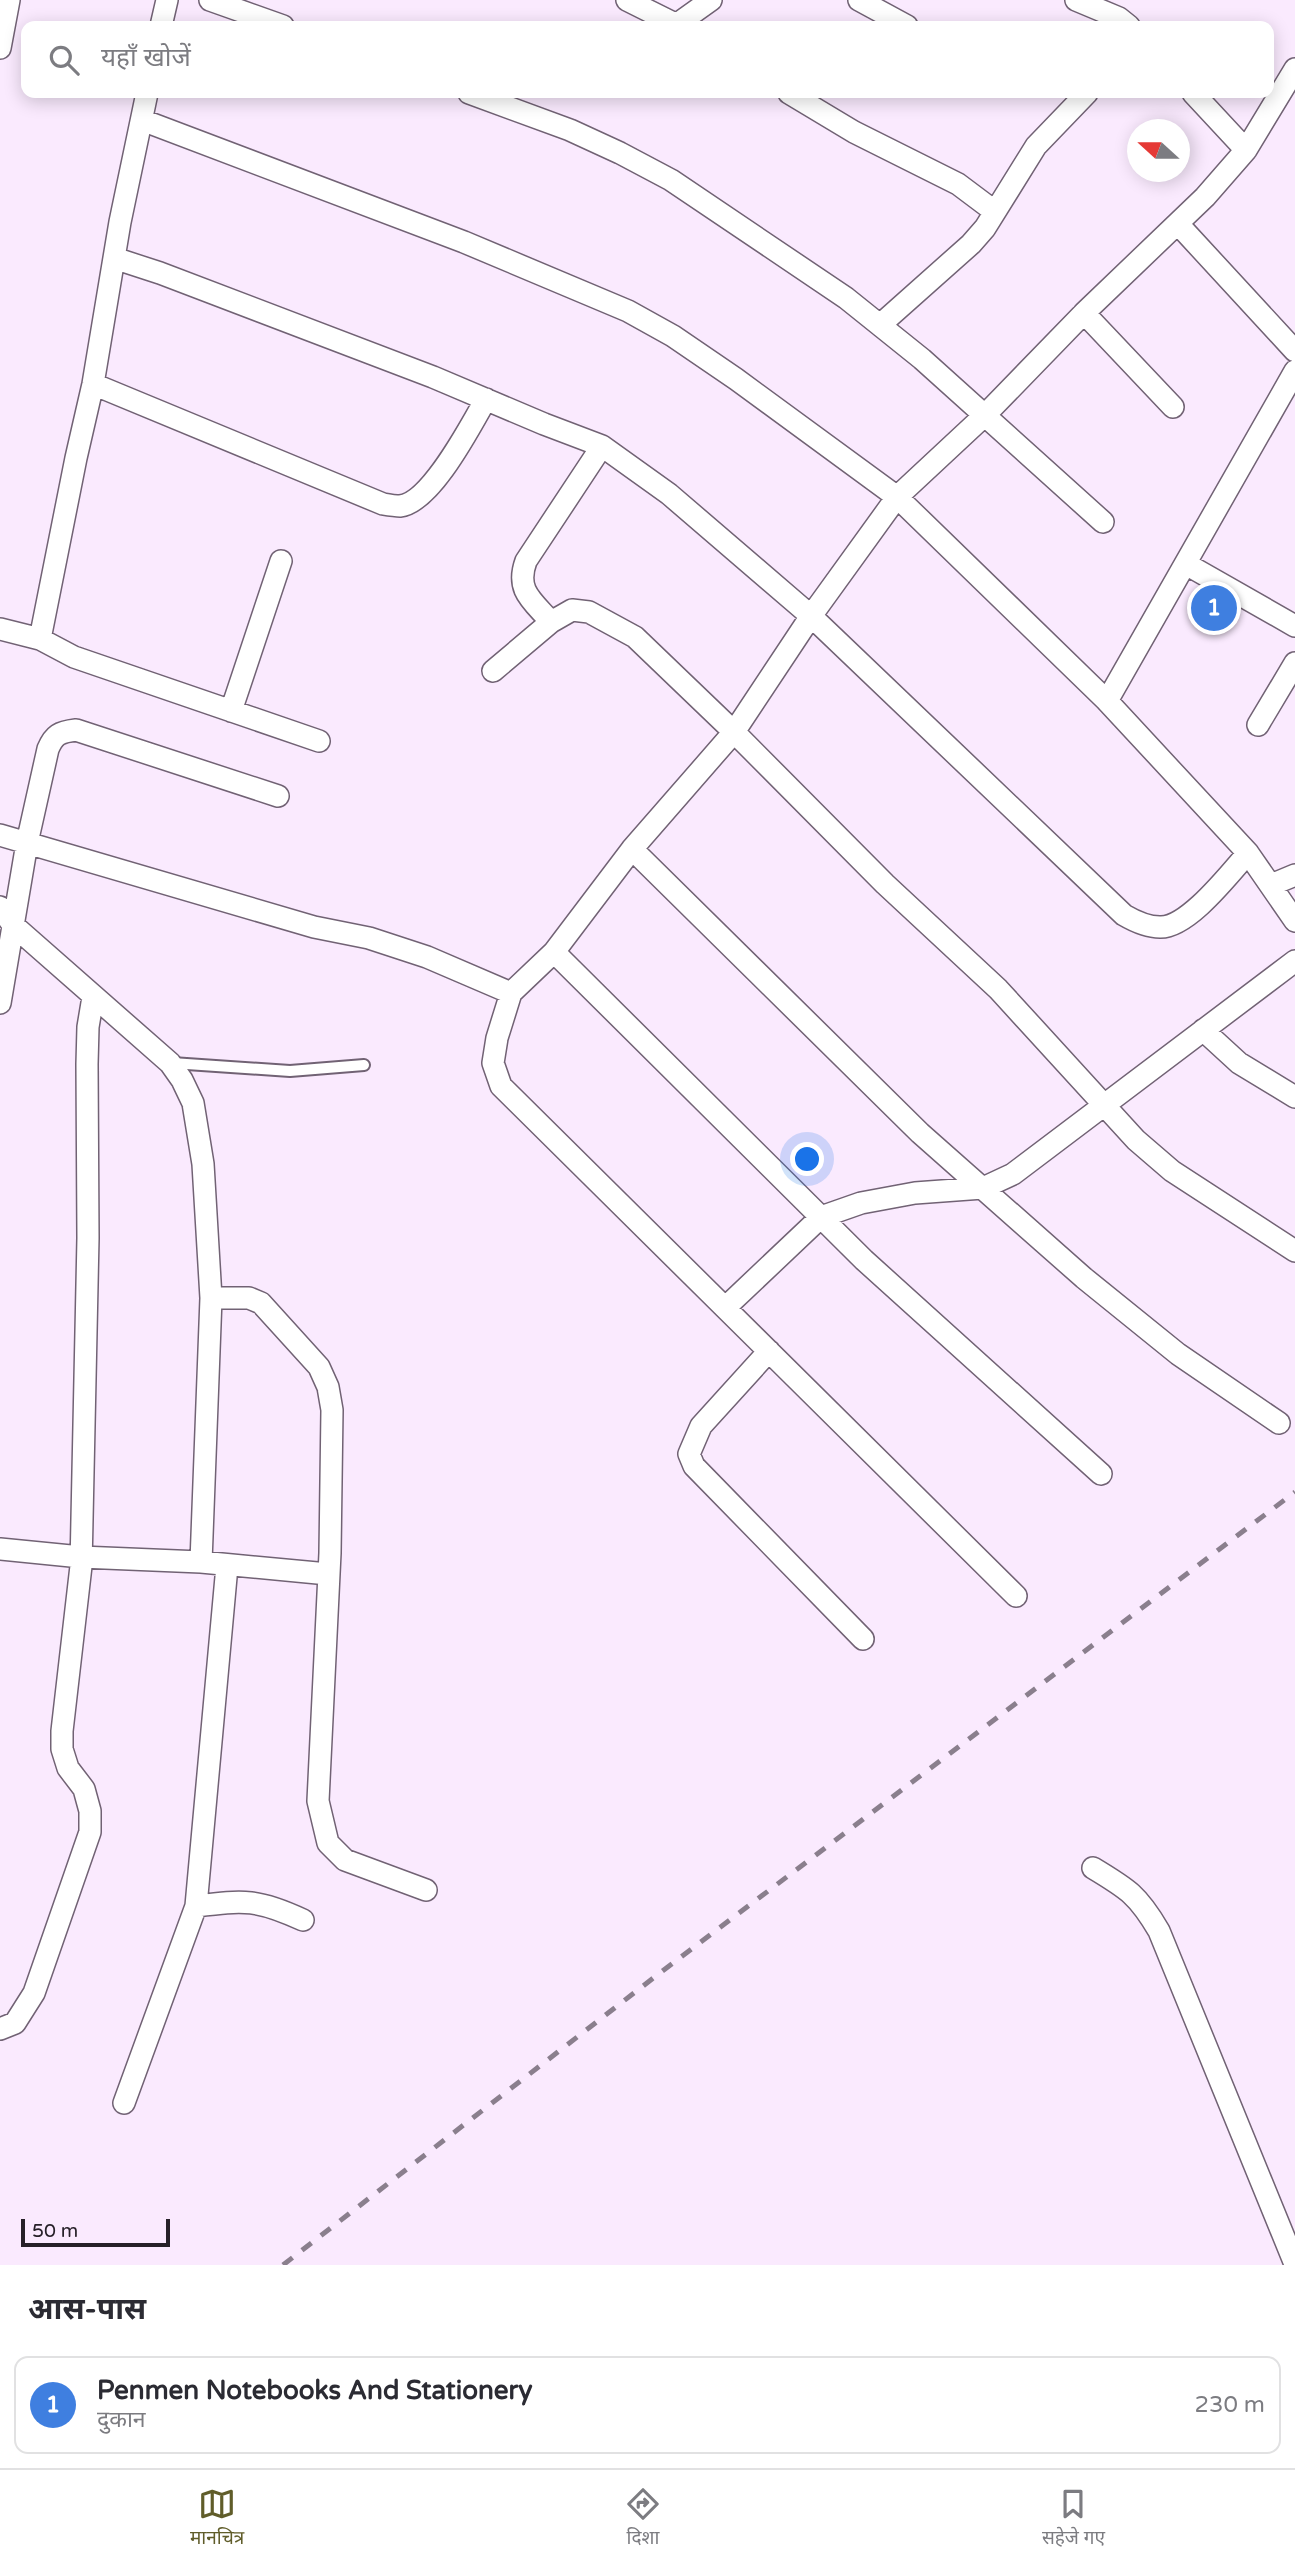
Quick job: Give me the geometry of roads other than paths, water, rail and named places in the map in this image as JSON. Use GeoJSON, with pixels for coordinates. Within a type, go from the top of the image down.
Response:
{"type":"FeatureCollection","features":[{"type":"Feature","properties":{"kind":"street"},"geometry":{"type":"LineString","coordinates":[[0,48],[9,0]]}},
{"type":"Feature","properties":{"kind":"street"},"geometry":{"type":"LineString","coordinates":[[162,21],[167,0]]}},
{"type":"Feature","properties":{"kind":"street"},"geometry":{"type":"LineString","coordinates":[[209,0],[269,21]]}},
{"type":"Feature","properties":{"kind":"street"},"geometry":{"type":"LineString","coordinates":[[673,21],[710,0]]}},
{"type":"Feature","properties":{"kind":"street"},"geometry":{"type":"LineString","coordinates":[[859,0],[898,21]]}},
{"type":"Feature","properties":{"kind":"street"},"geometry":{"type":"LineString","coordinates":[[1076,0],[1123,21]]}},
{"type":"Feature","properties":{"kind":"street"},"geometry":{"type":"LineString","coordinates":[[631,1],[669,21]]}},
{"type":"Feature","properties":{"kind":"street"},"geometry":{"type":"LineString","coordinates":[[1016,1596],[501,1086],[494,1063],[497,1038],[511,993],[554,952],[632,849],[734,732],[811,616],[897,497],[985,415],[1084,313],[1178,224],[1246,150],[1295,69]]}},
{"type":"Feature","properties":{"kind":"street"},"geometry":{"type":"LineString","coordinates":[[40,639],[75,458],[93,384],[114,258],[146,98]]}},
{"type":"Feature","properties":{"kind":"street"},"geometry":{"type":"LineString","coordinates":[[484,98],[569,130],[671,180],[846,298],[985,415],[1103,522]]}},
{"type":"Feature","properties":{"kind":"street"},"geometry":{"type":"LineString","coordinates":[[797,98],[854,132],[958,184],[994,211]]}},
{"type":"Feature","properties":{"kind":"street"},"geometry":{"type":"LineString","coordinates":[[880,325],[971,244],[985,228],[1036,146],[1082,98]]}},
{"type":"Feature","properties":{"kind":"street"},"geometry":{"type":"LineString","coordinates":[[1198,98],[1246,150]]}},
{"type":"Feature","properties":{"kind":"street"},"geometry":{"type":"LineString","coordinates":[[142,120],[464,242],[628,311],[673,336],[736,379],[897,497],[1107,701],[1248,853],[1295,921]]}},
{"type":"Feature","properties":{"kind":"street"},"geometry":{"type":"LineString","coordinates":[[1178,224],[1295,351]]}},
{"type":"Feature","properties":{"kind":"street"},"geometry":{"type":"LineString","coordinates":[[114,258],[433,377],[602,446],[670,494],[811,616],[1124,915],[1140,924],[1163,928],[1187,917],[1248,853]]}},
{"type":"Feature","properties":{"kind":"street"},"geometry":{"type":"LineString","coordinates":[[1084,313],[1173,407]]}},
{"type":"Feature","properties":{"kind":"street"},"geometry":{"type":"LineString","coordinates":[[1107,701],[1295,371]]}},
{"type":"Feature","properties":{"kind":"street"},"geometry":{"type":"LineString","coordinates":[[93,384],[383,504],[402,506],[419,497],[436,481],[486,399]]}},
{"type":"Feature","properties":{"kind":"street"},"geometry":{"type":"LineString","coordinates":[[551,622],[524,591],[522,572],[526,561],[602,446]]}},
{"type":"Feature","properties":{"kind":"street"},"geometry":{"type":"LineString","coordinates":[[231,711],[281,561]]}},
{"type":"Feature","properties":{"kind":"street"},"geometry":{"type":"LineString","coordinates":[[1186,564],[1295,626]]}},
{"type":"Feature","properties":{"kind":"street"},"geometry":{"type":"LineString","coordinates":[[493,671],[551,622],[572,610],[589,612],[635,637],[886,884],[999,989],[1136,1140],[1172,1171],[1295,1251]]}},
{"type":"Feature","properties":{"kind":"street"},"geometry":{"type":"LineString","coordinates":[[0,629],[40,639],[74,657],[319,741]]}},
{"type":"Feature","properties":{"kind":"street"},"geometry":{"type":"LineString","coordinates":[[1258,725],[1295,663]]}},
{"type":"Feature","properties":{"kind":"street"},"geometry":{"type":"LineString","coordinates":[[0,1003],[27,843],[48,750],[54,736],[76,730],[278,796]]}},
{"type":"Feature","properties":{"kind":"street"},"geometry":{"type":"LineString","coordinates":[[0,835],[314,927],[369,938],[427,957],[511,993]]}},
{"type":"Feature","properties":{"kind":"street"},"geometry":{"type":"LineString","coordinates":[[632,849],[910,1123],[1084,1278],[1178,1354],[1279,1423]]}},
{"type":"Feature","properties":{"kind":"street"},"geometry":{"type":"LineString","coordinates":[[1271,885],[1295,875]]}},
{"type":"Feature","properties":{"kind":"street"},"geometry":{"type":"LineString","coordinates":[[0,908],[13,925],[170,1063],[193,1102],[203,1164],[211,1298],[201,1562]]}},
{"type":"Feature","properties":{"kind":"street"},"geometry":{"type":"LineString","coordinates":[[554,952],[864,1260],[1101,1474]]}},
{"type":"Feature","properties":{"kind":"street"},"geometry":{"type":"LineString","coordinates":[[726,1307],[821,1217],[861,1203],[915,1193],[983,1188],[1013,1174],[1295,961]]}},
{"type":"Feature","properties":{"kind":"street"},"geometry":{"type":"LineString","coordinates":[[0,2029],[15,2023],[34,1993],[90,1832],[90,1811],[83,1789],[68,1768],[62,1749],[62,1731],[81,1557],[88,1213],[87,1065],[88,1027],[93,997]]}},
{"type":"Feature","properties":{"kind":"street"},"geometry":{"type":"LineString","coordinates":[[1203,1030],[1239,1063],[1295,1097]]}},
{"type":"Feature","properties":{"kind":"street"},"geometry":{"type":"LineString","coordinates":[[211,1298],[249,1298],[261,1303],[319,1367],[328,1387],[332,1410],[330,1553],[318,1801],[328,1843],[345,1860],[426,1889]]}},
{"type":"Feature","properties":{"kind":"street"},"geometry":{"type":"LineString","coordinates":[[769,1351],[701,1426],[689,1454],[694,1466],[863,1639]]}},
{"type":"Feature","properties":{"kind":"street"},"geometry":{"type":"LineString","coordinates":[[0,1549],[81,1557],[201,1562],[327,1574]]}},
{"type":"Feature","properties":{"kind":"street"},"geometry":{"type":"LineString","coordinates":[[124,2103],[196,1906],[228,1566]]}},
{"type":"Feature","properties":{"kind":"street"},"geometry":{"type":"LineString","coordinates":[[1093,1868],[1124,1887],[1143,1903],[1159,1931],[1295,2264]]}},
{"type":"Feature","properties":{"kind":"street"},"geometry":{"type":"LineString","coordinates":[[196,1906],[240,1900],[272,1905],[303,1920]]}},
{"type":"Feature","properties":{"kind":"lane"},"geometry":{"type":"LineString","coordinates":[[170,1063],[290,1071],[363,1065]]}},
{"type":"Feature","properties":{"kind":"railway"},"geometry":{"type":"LineString","coordinates":[[283,2265],[652,1979],[1295,1492]]}},
{"type":"Feature","properties":{"kind":"place","name":"Penmen Notebooks And Stationery"},"geometry":{"type":"Point","coordinates":[1214,608]}}]}
